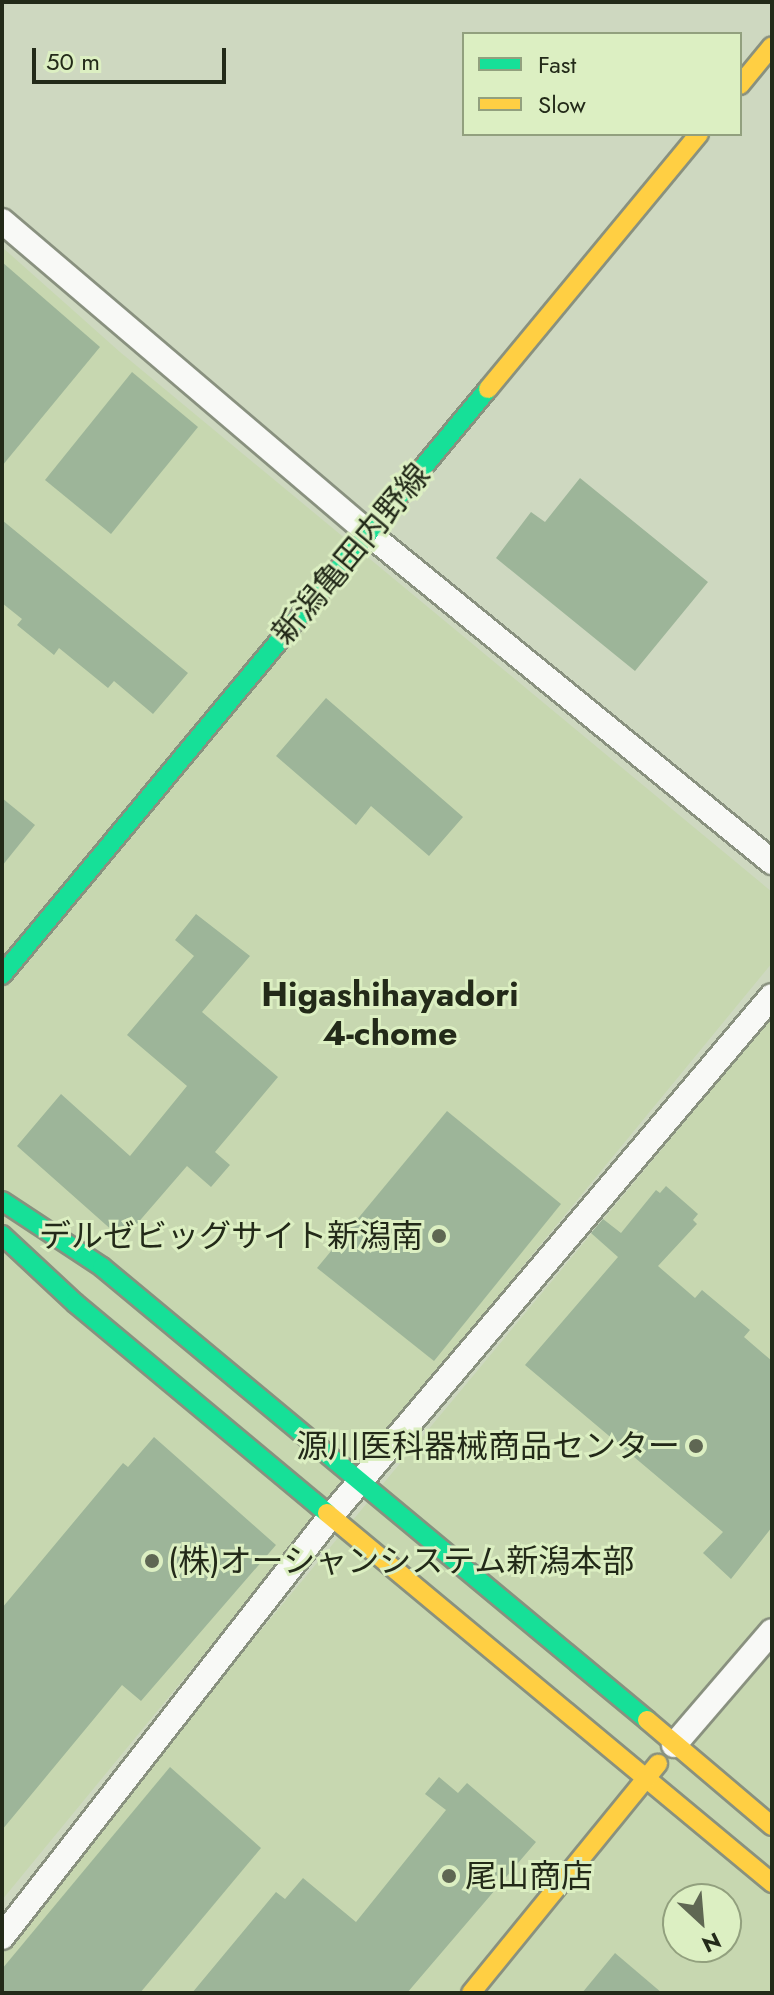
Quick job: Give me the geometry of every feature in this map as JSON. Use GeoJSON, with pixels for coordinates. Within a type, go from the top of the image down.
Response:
{"type":"FeatureCollection","features":[{"type":"Feature","properties":{"kind":"street"},"geometry":{"type":"LineString","coordinates":[[742,83],[772,46]]}},
{"type":"Feature","properties":{"kind":"street","name":"新潟亀田内野線"},"geometry":{"type":"LineString","coordinates":[[2,975],[697,136]]}},
{"type":"Feature","properties":{"kind":"street"},"geometry":{"type":"LineString","coordinates":[[2,221],[368,533],[772,862]]}},
{"type":"Feature","properties":{"kind":"street"},"geometry":{"type":"LineString","coordinates":[[2,1937],[330,1517],[772,996]]}},
{"type":"Feature","properties":{"kind":"street"},"geometry":{"type":"LineString","coordinates":[[2,1201],[102,1267],[362,1478],[772,1826]]}},
{"type":"Feature","properties":{"kind":"street"},"geometry":{"type":"LineString","coordinates":[[2,1235],[75,1303],[772,1883]]}},
{"type":"Feature","properties":{"kind":"street"},"geometry":{"type":"LineString","coordinates":[[471,1993],[645,1778],[772,1631]]}},
{"type":"Feature","properties":{"kind":"shaded area"},"geometry":{"type":"Polygon","coordinates":[[[2,247],[120,352],[772,892],[772,963],[2,1900],[2,247]]]}},
{"type":"Feature","properties":{"kind":"shaded area"},"geometry":{"type":"Polygon","coordinates":[[[772,1017],[772,1993],[2,1993],[2,1941],[772,1017]]]}},
{"type":"Feature","properties":{"kind":"building"},"geometry":{"type":"Polygon","coordinates":[[[2,262],[100,347],[2,466],[2,262]]]}},
{"type":"Feature","properties":{"kind":"building"},"geometry":{"type":"Polygon","coordinates":[[[132,372],[198,427],[111,534],[45,480],[132,372]]]}},
{"type":"Feature","properties":{"kind":"building"},"geometry":{"type":"Polygon","coordinates":[[[580,478],[708,582],[635,671],[496,558],[531,512],[545,522],[580,478]]]}},
{"type":"Feature","properties":{"kind":"building"},"geometry":{"type":"Polygon","coordinates":[[[2,520],[188,673],[153,714],[114,681],[108,688],[59,648],[54,655],[17,625],[22,619],[2,603],[2,520]]]}},
{"type":"Feature","properties":{"kind":"building"},"geometry":{"type":"Polygon","coordinates":[[[326,698],[463,817],[429,856],[371,806],[356,825],[276,756],[326,698]]]}},
{"type":"Feature","properties":{"kind":"building"},"geometry":{"type":"Polygon","coordinates":[[[2,798],[35,825],[2,866],[2,798]]]}},
{"type":"Feature","properties":{"kind":"building"},"geometry":{"type":"Polygon","coordinates":[[[196,914],[250,956],[202,1012],[278,1077],[215,1152],[230,1165],[211,1187],[187,1166],[123,1240],[17,1146],[61,1094],[130,1156],[187,1086],[127,1035],[194,956],[175,940],[196,914]]]}},
{"type":"Feature","properties":{"kind":"building","name":"デルゼビッグサイト新潟南"},"geometry":{"type":"Polygon","coordinates":[[[447,1111],[561,1204],[434,1361],[317,1268],[447,1111]]]}},
{"type":"Feature","properties":{"kind":"building","name":"源川医科器械商品センター"},"geometry":{"type":"Polygon","coordinates":[[[666,1186],[698,1214],[693,1220],[697,1224],[658,1266],[695,1298],[702,1290],[750,1330],[744,1337],[772,1361],[772,1527],[731,1579],[703,1553],[723,1532],[525,1365],[618,1257],[591,1233],[603,1219],[621,1233],[656,1190],[660,1193],[666,1186]]]}},
{"type":"Feature","properties":{"kind":"building","name":"(株)オーシャンシステム新潟本部"},"geometry":{"type":"Polygon","coordinates":[[[154,1437],[276,1545],[141,1701],[122,1685],[2,1830],[2,1608],[123,1463],[128,1467],[154,1437]]]}},
{"type":"Feature","properties":{"kind":"building"},"geometry":{"type":"Polygon","coordinates":[[[170,1767],[261,1848],[140,1993],[2,1993],[2,1969],[170,1767]]]}},
{"type":"Feature","properties":{"kind":"building"},"geometry":{"type":"Polygon","coordinates":[[[439,1777],[458,1793],[467,1783],[536,1842],[407,1993],[192,1993],[276,1892],[285,1899],[303,1878],[356,1922],[446,1810],[425,1794],[439,1777]]]}},
{"type":"Feature","properties":{"kind":"building"},"geometry":{"type":"Polygon","coordinates":[[[615,1953],[662,1993],[582,1993],[615,1953]]]}},
{"type":"Feature","properties":{"kind":"traffic: fast"},"geometry":{"type":"LineString","coordinates":[[2,975],[488,389]]}},
{"type":"Feature","properties":{"kind":"traffic: fast"},"geometry":{"type":"LineString","coordinates":[[2,1201],[102,1267],[647,1720]]}},
{"type":"Feature","properties":{"kind":"traffic: fast"},"geometry":{"type":"LineString","coordinates":[[2,1235],[75,1303],[327,1513]]}},
{"type":"Feature","properties":{"kind":"traffic: slow"},"geometry":{"type":"LineString","coordinates":[[742,83],[772,46]]}},
{"type":"Feature","properties":{"kind":"traffic: slow"},"geometry":{"type":"LineString","coordinates":[[488,389],[697,136]]}},
{"type":"Feature","properties":{"kind":"traffic: slow"},"geometry":{"type":"LineString","coordinates":[[327,1513],[772,1883]]}},
{"type":"Feature","properties":{"kind":"traffic: slow"},"geometry":{"type":"LineString","coordinates":[[647,1720],[772,1826]]}},
{"type":"Feature","properties":{"kind":"traffic: slow"},"geometry":{"type":"LineString","coordinates":[[471,1993],[658,1764]]}},
{"type":"Feature","properties":{"kind":"place","name":"デルゼビッグサイト新潟南"},"geometry":{"type":"Point","coordinates":[439,1236]}},
{"type":"Feature","properties":{"kind":"place","name":"源川医科器械商品センター"},"geometry":{"type":"Point","coordinates":[696,1446]}},
{"type":"Feature","properties":{"kind":"place","name":"(株)オーシャンシステム新潟本部"},"geometry":{"type":"Point","coordinates":[152,1561]}},
{"type":"Feature","properties":{"kind":"place","name":"尾山商店"},"geometry":{"type":"Point","coordinates":[449,1876]}},
{"type":"Feature","properties":{"kind":"district","name":"Higashihayadori 4-chome"},"geometry":{"type":"Point","coordinates":[390,1014]}}]}
